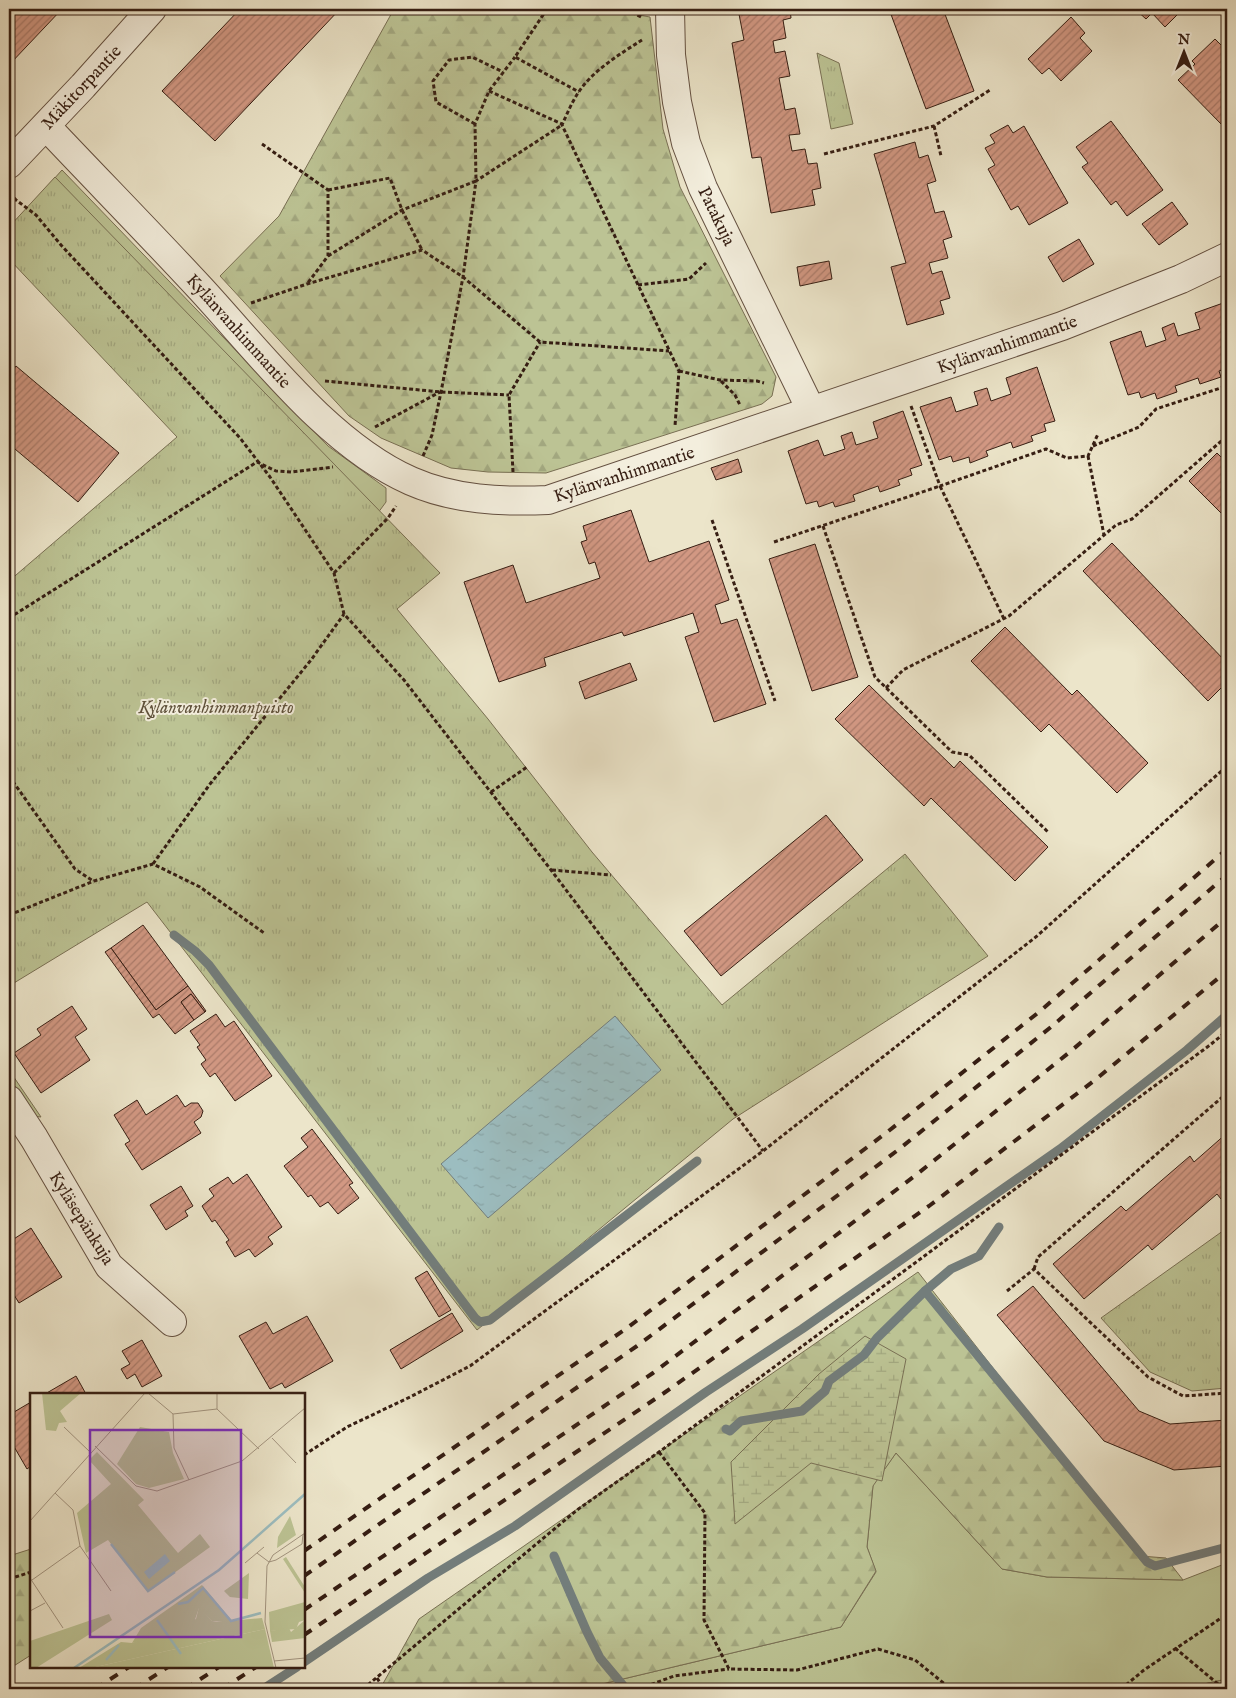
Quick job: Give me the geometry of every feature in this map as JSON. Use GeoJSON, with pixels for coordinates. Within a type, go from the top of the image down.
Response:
{"type":"FeatureCollection","features":[{"type":"Feature","properties":{"kind":"street","name":"Mäkitorpantie"},"geometry":{"type":"LineString","coordinates":[[9,164],[152,9]]}},
{"type":"Feature","properties":{"kind":"street","name":"Patakuja"},"geometry":{"type":"LineString","coordinates":[[670,19],[671,55],[677,102],[686,143],[703,188],[807,402]]}},
{"type":"Feature","properties":{"kind":"street","name":"Kylänvanhimmantie"},"geometry":{"type":"LineString","coordinates":[[46,126],[199,287],[301,399],[336,432],[368,456],[411,481],[447,493],[480,499],[512,501],[548,500],[807,402],[901,380],[1096,314],[1181,280],[1227,257]]}},
{"type":"Feature","properties":{"kind":"street","name":"Kyläsepänkuja"},"geometry":{"type":"LineString","coordinates":[[9,1100],[34,1138],[110,1266],[172,1322]]}},
{"type":"Feature","properties":{"kind":"path"},"geometry":{"type":"LineString","coordinates":[[420,464],[432,435],[463,277],[476,181],[475,124],[489,91],[515,57],[547,9]]}},
{"type":"Feature","properties":{"kind":"path"},"geometry":{"type":"LineString","coordinates":[[307,284],[328,256],[402,210],[476,181],[562,125],[578,92],[599,71],[670,19]]}},
{"type":"Feature","properties":{"kind":"path"},"geometry":{"type":"LineString","coordinates":[[475,124],[436,102],[433,81],[449,60],[472,57],[503,72]]}},
{"type":"Feature","properties":{"kind":"path"},"geometry":{"type":"LineString","coordinates":[[515,57],[578,92]]}},
{"type":"Feature","properties":{"kind":"path"},"geometry":{"type":"LineString","coordinates":[[824,154],[934,126],[990,90]]}},
{"type":"Feature","properties":{"kind":"path"},"geometry":{"type":"LineString","coordinates":[[489,91],[562,125],[679,370],[675,430]]}},
{"type":"Feature","properties":{"kind":"path"},"geometry":{"type":"LineString","coordinates":[[934,126],[941,156]]}},
{"type":"Feature","properties":{"kind":"path"},"geometry":{"type":"LineString","coordinates":[[262,144],[328,190],[390,178],[402,210],[422,250],[463,277],[540,342],[670,351]]}},
{"type":"Feature","properties":{"kind":"path"},"geometry":{"type":"LineString","coordinates":[[328,190],[328,256]]}},
{"type":"Feature","properties":{"kind":"path"},"geometry":{"type":"LineString","coordinates":[[9,191],[16,200],[36,215],[67,252],[240,438],[270,477],[334,573],[344,614],[404,680],[492,792],[763,1150]]}},
{"type":"Feature","properties":{"kind":"path"},"geometry":{"type":"LineString","coordinates":[[242,306],[307,284],[422,250]]}},
{"type":"Feature","properties":{"kind":"path"},"geometry":{"type":"LineString","coordinates":[[638,285],[689,280]]}},
{"type":"Feature","properties":{"kind":"path"},"geometry":{"type":"LineString","coordinates":[[514,480],[509,395],[540,342]]}},
{"type":"Feature","properties":{"kind":"path"},"geometry":{"type":"LineString","coordinates":[[679,370],[720,380],[757,380],[807,402]]}},
{"type":"Feature","properties":{"kind":"path"},"geometry":{"type":"LineString","coordinates":[[319,380],[441,392],[509,395]]}},
{"type":"Feature","properties":{"kind":"path"},"geometry":{"type":"LineString","coordinates":[[720,380],[735,395],[741,408]]}},
{"type":"Feature","properties":{"kind":"path"},"geometry":{"type":"LineString","coordinates":[[901,380],[940,486],[1004,619]]}},
{"type":"Feature","properties":{"kind":"path"},"geometry":{"type":"LineString","coordinates":[[1093,446],[1139,427],[1156,409],[1227,386]]}},
{"type":"Feature","properties":{"kind":"path"},"geometry":{"type":"LineString","coordinates":[[373,428],[441,392]]}},
{"type":"Feature","properties":{"kind":"path"},"geometry":{"type":"LineString","coordinates":[[1098,434],[1088,456],[1104,535]]}},
{"type":"Feature","properties":{"kind":"path"},"geometry":{"type":"LineString","coordinates":[[886,688],[903,670],[1004,619],[1116,525],[1132,519],[1227,436]]}},
{"type":"Feature","properties":{"kind":"path"},"geometry":{"type":"LineString","coordinates":[[774,542],[1046,450],[1067,458],[1088,456]]}},
{"type":"Feature","properties":{"kind":"path"},"geometry":{"type":"LineString","coordinates":[[257,462],[276,471],[292,472],[339,466],[368,456]]}},
{"type":"Feature","properties":{"kind":"path"},"geometry":{"type":"LineString","coordinates":[[9,618],[257,462]]}},
{"type":"Feature","properties":{"kind":"path"},"geometry":{"type":"LineString","coordinates":[[334,573],[388,518],[399,502]]}},
{"type":"Feature","properties":{"kind":"path"},"geometry":{"type":"LineString","coordinates":[[712,520],[775,701]]}},
{"type":"Feature","properties":{"kind":"path"},"geometry":{"type":"LineString","coordinates":[[823,526],[875,677],[952,752],[968,755],[1048,832]]}},
{"type":"Feature","properties":{"kind":"path"},"geometry":{"type":"LineString","coordinates":[[9,915],[94,881],[153,864],[210,784],[311,660],[344,614]]}},
{"type":"Feature","properties":{"kind":"path"},"geometry":{"type":"LineString","coordinates":[[305,1454],[347,1427],[410,1398],[470,1366],[763,1150],[1037,936],[1227,766]]}},
{"type":"Feature","properties":{"kind":"path"},"geometry":{"type":"LineString","coordinates":[[492,792],[527,767]]}},
{"type":"Feature","properties":{"kind":"path"},"geometry":{"type":"LineString","coordinates":[[9,776],[75,869],[94,881]]}},
{"type":"Feature","properties":{"kind":"path"},"geometry":{"type":"LineString","coordinates":[[153,864],[200,888],[264,933]]}},
{"type":"Feature","properties":{"kind":"path"},"geometry":{"type":"LineString","coordinates":[[551,870],[611,875]]}},
{"type":"Feature","properties":{"kind":"path"},"geometry":{"type":"LineString","coordinates":[[363,1689],[576,1510],[659,1452],[1227,1031]]}},
{"type":"Feature","properties":{"kind":"path"},"geometry":{"type":"LineString","coordinates":[[1007,1291],[1034,1269],[1038,1257],[1227,1093]]}},
{"type":"Feature","properties":{"kind":"path"},"geometry":{"type":"LineString","coordinates":[[1034,1269],[1148,1377],[1183,1396],[1227,1393]]}},
{"type":"Feature","properties":{"kind":"path"},"geometry":{"type":"LineString","coordinates":[[659,1452],[705,1513],[704,1620],[729,1669]]}},
{"type":"Feature","properties":{"kind":"path"},"geometry":{"type":"LineString","coordinates":[[9,1579],[30,1572]]}},
{"type":"Feature","properties":{"kind":"path"},"geometry":{"type":"LineString","coordinates":[[1121,1689],[1175,1648],[1227,1614]]}},
{"type":"Feature","properties":{"kind":"path"},"geometry":{"type":"LineString","coordinates":[[1175,1648],[1224,1689]]}},
{"type":"Feature","properties":{"kind":"path"},"geometry":{"type":"LineString","coordinates":[[639,1689],[674,1676],[729,1669],[797,1670],[878,1649],[916,1660],[951,1689]]}},
{"type":"Feature","properties":{"kind":"path"},"geometry":{"type":"LineString","coordinates":[[377,1678],[384,1689]]}},
{"type":"Feature","properties":{"kind":"green space"},"geometry":{"type":"Polygon","coordinates":[[[394,9],[604,9],[650,17],[663,129],[680,187],[776,377],[772,396],[762,404],[546,473],[488,472],[451,468],[381,438],[349,416],[220,276],[279,216],[394,9]]]}},
{"type":"Feature","properties":{"kind":"green space"},"geometry":{"type":"Polygon","coordinates":[[[817,53],[839,63],[853,124],[831,129],[817,53]]]}},
{"type":"Feature","properties":{"kind":"green space"},"geometry":{"type":"Polygon","coordinates":[[[62,170],[328,446],[386,488],[386,502],[372,521],[35,200],[62,170]]]}},
{"type":"Feature","properties":{"kind":"green space","name":"Kylänvanhimmanpuisto"},"geometry":{"type":"Polygon","coordinates":[[[55,177],[440,573],[397,609],[488,719],[592,852],[722,1005],[905,854],[988,956],[733,1119],[477,1330],[147,902],[9,986],[9,581],[177,437],[9,259],[9,227],[55,177]]]}},
{"type":"Feature","properties":{"kind":"green space"},"geometry":{"type":"Polygon","coordinates":[[[9,1070],[41,1117],[33,1116],[9,1079],[9,1070]]]}},
{"type":"Feature","properties":{"kind":"green space"},"geometry":{"type":"Polygon","coordinates":[[[1227,1228],[1227,1388],[1192,1391],[1150,1372],[1101,1318],[1227,1228]]]}},
{"type":"Feature","properties":{"kind":"green space"},"geometry":{"type":"Polygon","coordinates":[[[918,1272],[1140,1556],[1166,1558],[1183,1580],[1047,1577],[1002,1569],[896,1453],[873,1486],[867,1547],[876,1571],[841,1627],[581,1689],[380,1689],[419,1619],[918,1272]]]}},
{"type":"Feature","properties":{"kind":"green space"},"geometry":{"type":"Polygon","coordinates":[[[865,1336],[906,1359],[882,1481],[811,1463],[735,1524],[731,1462],[819,1374],[865,1336]]]}},
{"type":"Feature","properties":{"kind":"green space"},"geometry":{"type":"Polygon","coordinates":[[[896,1453],[1002,1569],[1047,1577],[1183,1580],[1227,1563],[1227,1679],[1181,1689],[581,1689],[841,1627],[876,1572],[867,1547],[873,1485],[896,1453]]]}},
{"type":"Feature","properties":{"kind":"green space"},"geometry":{"type":"Polygon","coordinates":[[[30,1549],[30,1656],[9,1669],[9,1556],[30,1549]]]}},
{"type":"Feature","properties":{"kind":"green space"},"geometry":{"type":"Polygon","coordinates":[[[1227,1679],[1227,1689],[1181,1689],[1227,1679]]]}},
{"type":"Feature","properties":{"kind":"water"},"geometry":{"type":"Polygon","coordinates":[[[615,1016],[661,1070],[488,1218],[441,1164],[615,1016]]]}},
{"type":"Feature","properties":{"kind":"building"},"geometry":{"type":"Polygon","coordinates":[[[9,9],[62,9],[9,65],[9,9]]]}},
{"type":"Feature","properties":{"kind":"building"},"geometry":{"type":"Polygon","coordinates":[[[240,9],[340,9],[215,141],[162,91],[240,9]]]}},
{"type":"Feature","properties":{"kind":"building"},"geometry":{"type":"Polygon","coordinates":[[[738,9],[790,9],[791,18],[783,20],[786,38],[773,41],[775,53],[785,51],[790,76],[779,78],[785,110],[795,108],[800,134],[789,135],[792,151],[805,149],[808,164],[817,163],[821,188],[812,190],[815,205],[771,213],[761,157],[752,158],[732,43],[744,40],[738,9]]]}},
{"type":"Feature","properties":{"kind":"building"},"geometry":{"type":"Polygon","coordinates":[[[889,9],[943,9],[974,91],[926,109],[889,9]]]}},
{"type":"Feature","properties":{"kind":"building"},"geometry":{"type":"Polygon","coordinates":[[[1135,9],[1183,9],[1165,27],[1152,13],[1146,19],[1135,9]]]}},
{"type":"Feature","properties":{"kind":"building"},"geometry":{"type":"Polygon","coordinates":[[[1071,17],[1085,33],[1080,38],[1092,51],[1061,81],[1049,68],[1042,74],[1028,59],[1071,17]]]}},
{"type":"Feature","properties":{"kind":"building"},"geometry":{"type":"Polygon","coordinates":[[[1215,39],[1227,51],[1227,119],[1222,125],[1178,80],[1195,64],[1192,61],[1215,39]]]}},
{"type":"Feature","properties":{"kind":"building"},"geometry":{"type":"Polygon","coordinates":[[[1111,121],[1163,190],[1127,216],[1116,201],[1111,205],[1082,167],[1088,163],[1076,147],[1111,121]]]}},
{"type":"Feature","properties":{"kind":"building"},"geometry":{"type":"Polygon","coordinates":[[[1008,125],[1013,133],[1024,126],[1068,203],[1029,225],[1018,206],[1011,210],[988,169],[995,165],[985,148],[995,143],[990,135],[1008,125]]]}},
{"type":"Feature","properties":{"kind":"building"},"geometry":{"type":"Polygon","coordinates":[[[915,142],[919,158],[928,155],[936,181],[927,184],[935,213],[944,211],[952,237],[943,240],[948,258],[929,263],[932,274],[942,271],[950,298],[940,301],[944,314],[907,325],[891,267],[906,263],[874,154],[915,142]]]}},
{"type":"Feature","properties":{"kind":"building"},"geometry":{"type":"Polygon","coordinates":[[[1172,202],[1188,224],[1159,245],[1142,224],[1172,202]]]}},
{"type":"Feature","properties":{"kind":"building"},"geometry":{"type":"Polygon","coordinates":[[[1079,239],[1094,264],[1063,282],[1048,257],[1079,239]]]}},
{"type":"Feature","properties":{"kind":"building"},"geometry":{"type":"Polygon","coordinates":[[[829,261],[832,279],[800,286],[797,267],[829,261]]]}},
{"type":"Feature","properties":{"kind":"building"},"geometry":{"type":"Polygon","coordinates":[[[1226,302],[1227,368],[1219,371],[1221,377],[1200,384],[1198,378],[1175,386],[1177,392],[1157,399],[1155,393],[1141,398],[1139,392],[1128,395],[1110,342],[1141,331],[1146,347],[1166,340],[1162,328],[1174,323],[1178,336],[1200,329],[1195,313],[1226,302]]]}},
{"type":"Feature","properties":{"kind":"building"},"geometry":{"type":"Polygon","coordinates":[[[16,366],[119,453],[78,502],[9,444],[9,375],[16,366]]]}},
{"type":"Feature","properties":{"kind":"building"},"geometry":{"type":"Polygon","coordinates":[[[1037,367],[1055,421],[1044,424],[1046,431],[1031,436],[1033,441],[1013,448],[1011,442],[986,451],[988,456],[970,463],[969,457],[953,462],[951,456],[939,460],[920,407],[951,397],[956,412],[978,405],[974,392],[987,388],[991,401],[1011,394],[1006,378],[1037,367]]]}},
{"type":"Feature","properties":{"kind":"building"},"geometry":{"type":"Polygon","coordinates":[[[903,411],[922,465],[910,469],[912,475],[898,480],[900,485],[880,492],[878,486],[853,495],[855,501],[835,507],[833,502],[819,507],[817,501],[806,504],[788,451],[818,440],[824,456],[845,449],[841,436],[852,432],[856,445],[878,438],[873,422],[903,411]]]}},
{"type":"Feature","properties":{"kind":"building"},"geometry":{"type":"Polygon","coordinates":[[[1217,453],[1227,463],[1227,519],[1189,481],[1217,453]]]}},
{"type":"Feature","properties":{"kind":"building"},"geometry":{"type":"Polygon","coordinates":[[[738,459],[742,472],[716,480],[711,468],[738,459]]]}},
{"type":"Feature","properties":{"kind":"building"},"geometry":{"type":"Polygon","coordinates":[[[631,510],[649,562],[709,541],[729,600],[715,605],[721,624],[737,619],[766,704],[714,722],[685,637],[699,632],[693,613],[624,636],[622,632],[544,658],[546,666],[499,682],[464,582],[513,565],[526,603],[600,578],[595,562],[589,564],[581,542],[587,540],[583,526],[631,510]]]}},
{"type":"Feature","properties":{"kind":"building"},"geometry":{"type":"Polygon","coordinates":[[[1112,543],[1227,663],[1227,682],[1208,701],[1083,571],[1112,543]]]}},
{"type":"Feature","properties":{"kind":"building"},"geometry":{"type":"Polygon","coordinates":[[[815,544],[858,677],[812,691],[769,559],[815,544]]]}},
{"type":"Feature","properties":{"kind":"building"},"geometry":{"type":"Polygon","coordinates":[[[1005,627],[1072,695],[1077,690],[1148,763],[1117,793],[1049,724],[1041,732],[971,661],[1005,627]]]}},
{"type":"Feature","properties":{"kind":"building"},"geometry":{"type":"Polygon","coordinates":[[[630,663],[637,680],[585,699],[579,682],[630,663]]]}},
{"type":"Feature","properties":{"kind":"building"},"geometry":{"type":"Polygon","coordinates":[[[869,685],[954,768],[960,761],[1048,847],[1015,881],[931,798],[924,806],[835,719],[869,685]]]}},
{"type":"Feature","properties":{"kind":"building"},"geometry":{"type":"Polygon","coordinates":[[[826,815],[863,860],[721,976],[684,931],[826,815]]]}},
{"type":"Feature","properties":{"kind":"building"},"geometry":{"type":"Polygon","coordinates":[[[143,925],[188,986],[156,1010],[111,948],[143,925]]]}},
{"type":"Feature","properties":{"kind":"building"},"geometry":{"type":"Polygon","coordinates":[[[111,948],[156,1010],[188,986],[206,1011],[191,994],[181,1002],[194,1020],[175,1034],[159,1014],[153,1018],[105,952],[111,948]]]}},
{"type":"Feature","properties":{"kind":"building"},"geometry":{"type":"Polygon","coordinates":[[[191,994],[205,1012],[194,1020],[181,1002],[191,994]]]}},
{"type":"Feature","properties":{"kind":"building"},"geometry":{"type":"Polygon","coordinates":[[[72,1006],[87,1029],[75,1037],[90,1060],[41,1093],[14,1053],[41,1035],[37,1029],[72,1006]]]}},
{"type":"Feature","properties":{"kind":"building"},"geometry":{"type":"Polygon","coordinates":[[[216,1014],[225,1027],[234,1021],[272,1076],[235,1101],[215,1073],[210,1077],[201,1064],[206,1060],[197,1047],[200,1045],[190,1031],[216,1014]]]}},
{"type":"Feature","properties":{"kind":"building"},"geometry":{"type":"Polygon","coordinates":[[[177,1095],[185,1107],[191,1103],[198,1103],[203,1111],[201,1117],[194,1122],[201,1133],[142,1170],[125,1144],[130,1141],[114,1115],[137,1100],[146,1115],[177,1095]]]}},
{"type":"Feature","properties":{"kind":"building"},"geometry":{"type":"Polygon","coordinates":[[[312,1129],[353,1183],[349,1185],[359,1198],[338,1214],[328,1202],[320,1207],[311,1195],[308,1197],[284,1166],[308,1147],[301,1138],[312,1129]]]}},
{"type":"Feature","properties":{"kind":"building"},"geometry":{"type":"Polygon","coordinates":[[[1227,1133],[1227,1194],[1221,1199],[1217,1194],[1152,1250],[1148,1245],[1084,1299],[1053,1264],[1121,1206],[1126,1211],[1190,1156],[1194,1162],[1227,1133]]]}},
{"type":"Feature","properties":{"kind":"building"},"geometry":{"type":"Polygon","coordinates":[[[247,1174],[282,1227],[268,1237],[273,1244],[255,1257],[249,1249],[235,1257],[226,1242],[229,1240],[215,1220],[212,1222],[202,1206],[214,1196],[209,1189],[228,1177],[233,1184],[247,1174]]]}},
{"type":"Feature","properties":{"kind":"building"},"geometry":{"type":"Polygon","coordinates":[[[181,1186],[193,1206],[185,1211],[188,1216],[166,1230],[150,1205],[181,1186]]]}},
{"type":"Feature","properties":{"kind":"building"},"geometry":{"type":"Polygon","coordinates":[[[31,1228],[62,1277],[19,1303],[9,1287],[9,1242],[31,1228]]]}},
{"type":"Feature","properties":{"kind":"building"},"geometry":{"type":"Polygon","coordinates":[[[427,1271],[451,1310],[439,1317],[415,1278],[427,1271]]]}},
{"type":"Feature","properties":{"kind":"building"},"geometry":{"type":"Polygon","coordinates":[[[1033,1286],[1139,1411],[1170,1424],[1227,1420],[1227,1466],[1174,1470],[1104,1441],[997,1315],[1033,1286]]]}},
{"type":"Feature","properties":{"kind":"building"},"geometry":{"type":"Polygon","coordinates":[[[452,1313],[463,1331],[401,1369],[390,1350],[452,1313]]]}},
{"type":"Feature","properties":{"kind":"building"},"geometry":{"type":"Polygon","coordinates":[[[307,1316],[333,1361],[285,1388],[282,1383],[270,1389],[239,1336],[266,1322],[273,1334],[307,1316]]]}},
{"type":"Feature","properties":{"kind":"building"},"geometry":{"type":"Polygon","coordinates":[[[142,1340],[162,1376],[142,1387],[135,1374],[127,1379],[121,1369],[130,1364],[122,1351],[142,1340]]]}},
{"type":"Feature","properties":{"kind":"building"},"geometry":{"type":"Polygon","coordinates":[[[76,1376],[85,1393],[47,1393],[76,1376]]]}},
{"type":"Feature","properties":{"kind":"building"},"geometry":{"type":"Polygon","coordinates":[[[30,1403],[30,1467],[27,1469],[9,1438],[9,1415],[30,1403]]]}},
{"type":"Feature","properties":{"kind":"waterway"},"geometry":{"type":"LineString","coordinates":[[174,935],[195,951],[209,965],[475,1318],[480,1322],[490,1320],[697,1161]]}},
{"type":"Feature","properties":{"kind":"waterway"},"geometry":{"type":"LineString","coordinates":[[305,1661],[428,1578],[515,1526],[706,1392],[802,1329],[1060,1149],[1187,1050],[1227,1015]]}},
{"type":"Feature","properties":{"kind":"waterway"},"geometry":{"type":"LineString","coordinates":[[925,1291],[951,1269],[979,1256],[999,1227]]}},
{"type":"Feature","properties":{"kind":"waterway"},"geometry":{"type":"LineString","coordinates":[[726,1429],[730,1431],[741,1421],[802,1411],[825,1391],[829,1381],[864,1355],[877,1338],[925,1291],[1147,1562],[1155,1566],[1227,1547]]}},
{"type":"Feature","properties":{"kind":"waterway"},"geometry":{"type":"LineString","coordinates":[[554,1556],[600,1658],[626,1689]]}},
{"type":"Feature","properties":{"kind":"waterway"},"geometry":{"type":"LineString","coordinates":[[263,1689],[295,1668]]}},
{"type":"Feature","properties":{"kind":"railway"},"geometry":{"type":"LineString","coordinates":[[305,1550],[627,1328],[886,1133],[1039,1012],[1227,849]]}},
{"type":"Feature","properties":{"kind":"railway"},"geometry":{"type":"LineString","coordinates":[[305,1575],[637,1346],[898,1150],[1051,1027],[1227,875]]}},
{"type":"Feature","properties":{"kind":"railway"},"geometry":{"type":"LineString","coordinates":[[305,1609],[653,1373],[916,1175],[1071,1051],[1227,917]]}},
{"type":"Feature","properties":{"kind":"railway"},"geometry":{"type":"LineString","coordinates":[[305,1634],[664,1393],[929,1206],[1095,1080],[1227,971]]}},
{"type":"Feature","properties":{"kind":"railway"},"geometry":{"type":"LineString","coordinates":[[95,1689],[127,1668]]}},
{"type":"Feature","properties":{"kind":"railway"},"geometry":{"type":"LineString","coordinates":[[134,1689],[166,1668]]}},
{"type":"Feature","properties":{"kind":"railway"},"geometry":{"type":"LineString","coordinates":[[185,1689],[217,1668]]}},
{"type":"Feature","properties":{"kind":"railway"},"geometry":{"type":"LineString","coordinates":[[222,1689],[254,1668]]}}]}
